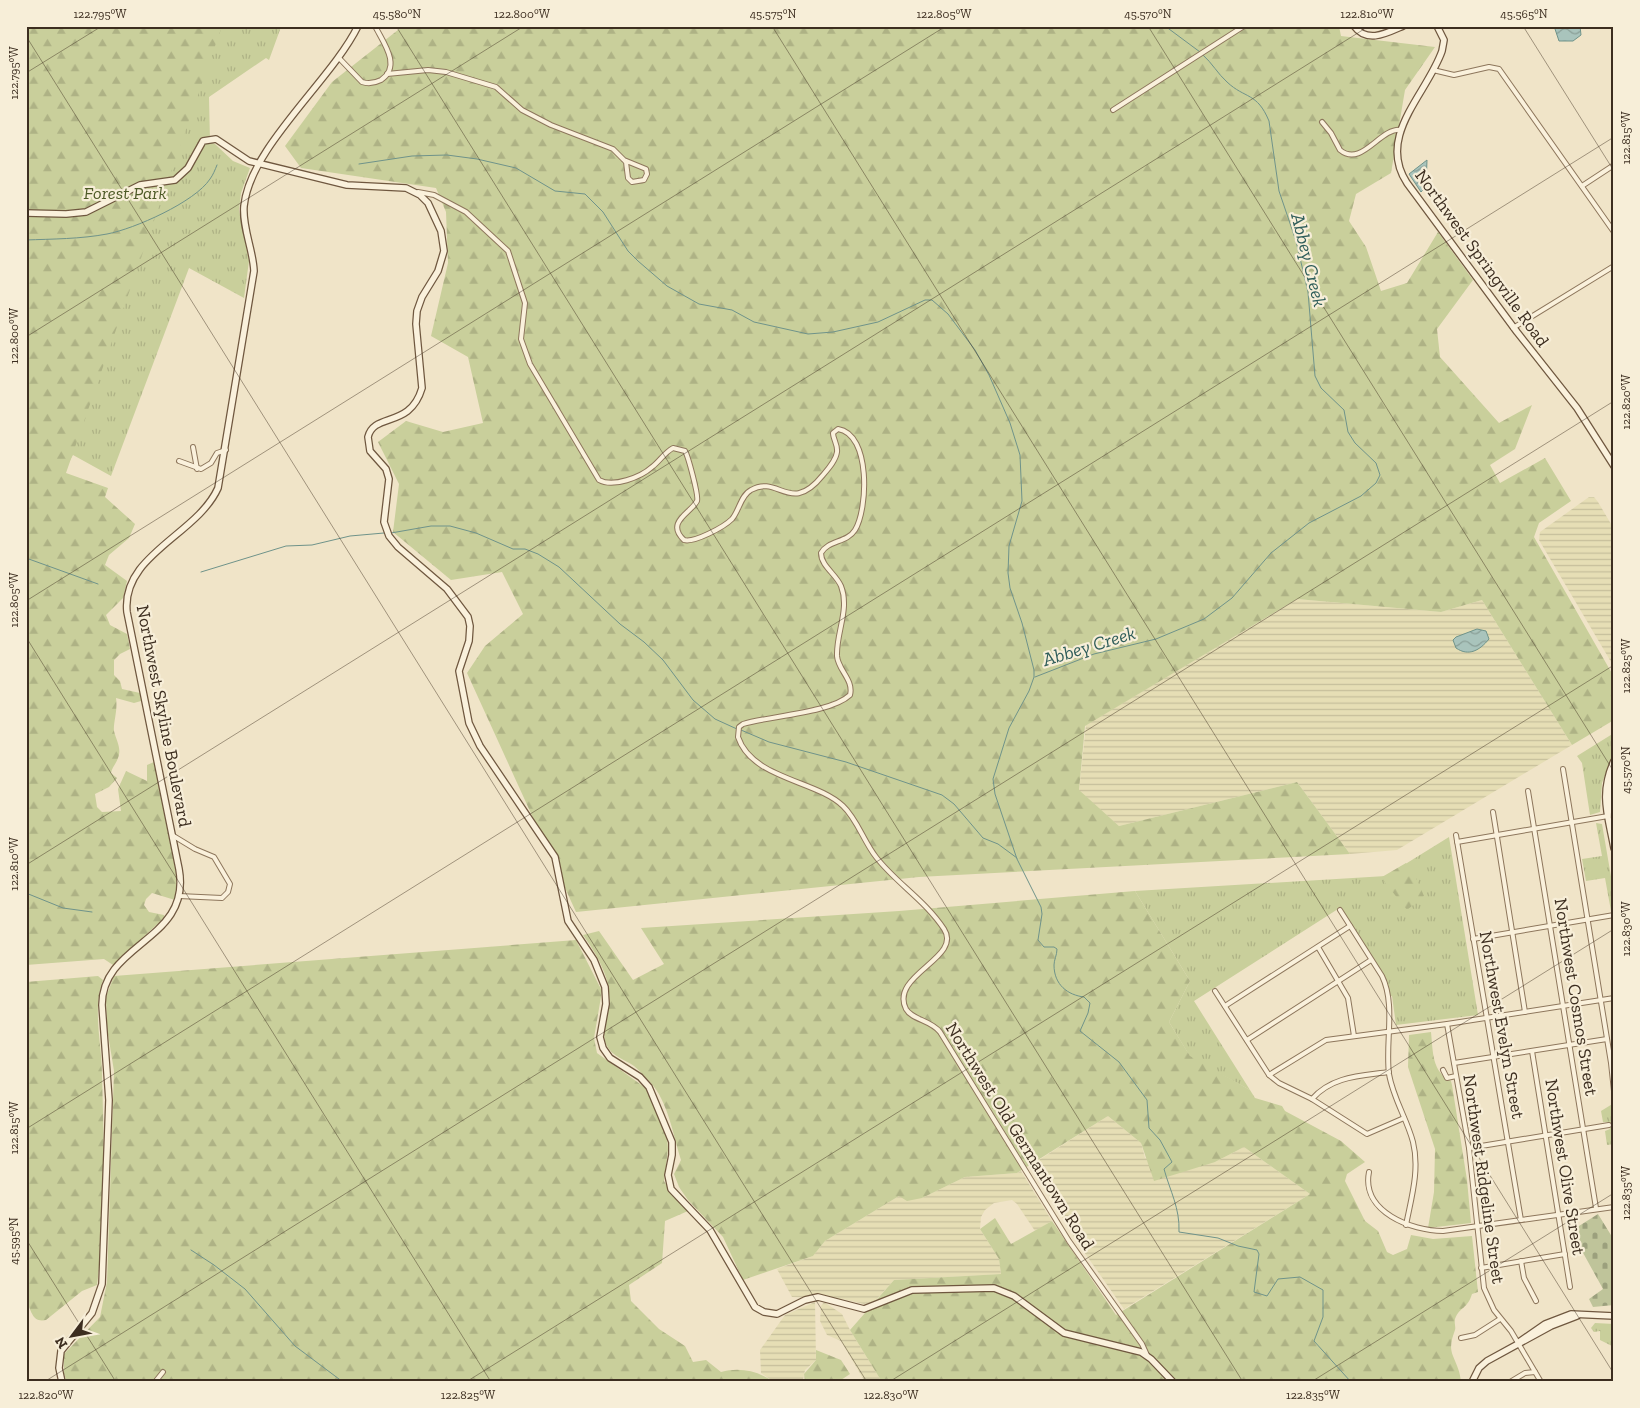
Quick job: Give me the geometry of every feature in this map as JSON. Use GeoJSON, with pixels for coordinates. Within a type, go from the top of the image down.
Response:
{"type":"FeatureCollection","features":[{"type":"Feature","properties":{"kind":"main road","name":"Northwest Skyline Boulevard"},"geometry":{"type":"LineString","coordinates":[[62,1382],[59,1365],[61,1351],[92,1313],[102,1284],[109,1108],[102,1005],[103,990],[109,975],[116,965],[156,933],[169,919],[179,896],[180,879],[127,612],[126,596],[137,571],[199,515],[212,500],[218,488],[226,450],[254,270],[253,254],[244,209],[248,189],[259,164],[339,58],[358,26]]}},
{"type":"Feature","properties":{"kind":"main road"},"geometry":{"type":"LineString","coordinates":[[1354,26],[1360,33],[1371,36],[1379,36],[1402,26]]}},
{"type":"Feature","properties":{"kind":"main road","name":"Northwest Springville Road"},"geometry":{"type":"LineString","coordinates":[[1437,26],[1442,34],[1444,46],[1401,130],[1396,153],[1400,171],[1513,328],[1577,408],[1614,466]]}},
{"type":"Feature","properties":{"kind":"main road"},"geometry":{"type":"LineString","coordinates":[[26,213],[66,214],[86,212],[140,185],[175,180],[184,173],[199,147],[207,139],[219,140],[238,155],[259,164],[353,186],[400,186],[416,192],[428,203],[441,231],[444,251],[438,271],[422,297],[417,311],[416,324],[422,381],[420,397],[404,415],[375,425],[368,436],[370,451],[386,469],[389,479],[384,522],[385,530],[398,547],[447,588],[468,616],[470,634],[461,661],[459,675],[471,730],[555,857],[568,921],[592,957],[605,987],[606,1004],[600,1033],[601,1044],[610,1058],[644,1080],[653,1094],[672,1145],[668,1172],[671,1189],[710,1230],[750,1300],[764,1312],[781,1313],[805,1300],[815,1297],[864,1309],[912,1290],[994,1288],[1018,1298],[1064,1334],[1126,1347],[1147,1356],[1173,1382]]}},
{"type":"Feature","properties":{"kind":"main road"},"geometry":{"type":"LineString","coordinates":[[1608,816],[1605,810],[1605,796],[1608,774],[1614,761]]}},
{"type":"Feature","properties":{"kind":"main road"},"geometry":{"type":"LineString","coordinates":[[1614,773],[1610,787],[1608,816],[1614,848]]}},
{"type":"Feature","properties":{"kind":"main road"},"geometry":{"type":"LineString","coordinates":[[1472,1382],[1482,1364],[1551,1326],[1577,1316],[1614,1316]]}},
{"type":"Feature","properties":{"kind":"street"},"geometry":{"type":"LineString","coordinates":[[375,26],[391,61],[387,74]]}},
{"type":"Feature","properties":{"kind":"street"},"geometry":{"type":"LineString","coordinates":[[1113,110],[1244,26]]}},
{"type":"Feature","properties":{"kind":"street"},"geometry":{"type":"LineString","coordinates":[[339,58],[364,83],[377,82],[387,74],[428,70],[446,72],[493,86],[522,110],[551,125],[613,149],[624,160],[646,169],[647,174],[644,180],[632,182],[628,178],[624,160]]}},
{"type":"Feature","properties":{"kind":"street"},"geometry":{"type":"LineString","coordinates":[[1433,70],[1454,75],[1489,66],[1500,69],[1614,232]]}},
{"type":"Feature","properties":{"kind":"street"},"geometry":{"type":"LineString","coordinates":[[1322,122],[1331,133],[1340,150],[1347,154],[1358,154],[1392,130],[1401,130]]}},
{"type":"Feature","properties":{"kind":"street"},"geometry":{"type":"LineString","coordinates":[[1582,186],[1614,165]]}},
{"type":"Feature","properties":{"kind":"street","name":"Northwest Old Germantown Road"},"geometry":{"type":"LineString","coordinates":[[416,192],[434,195],[466,212],[508,251],[524,304],[521,329],[522,347],[530,364],[599,480],[611,484],[620,482],[648,470],[673,448],[685,451],[698,496],[695,504],[680,518],[678,531],[684,540],[691,541],[697,539],[728,522],[752,489],[770,488],[797,494],[812,488],[835,458],[837,447],[833,433],[838,429],[847,434],[858,448],[862,460],[865,488],[857,526],[850,536],[826,546],[821,553],[823,561],[837,579],[843,593],[843,613],[837,655],[850,685],[850,695],[841,701],[807,711],[743,724],[739,727],[738,737],[750,755],[763,766],[843,806],[874,856],[919,898],[945,930],[948,936],[946,947],[909,984],[904,996],[905,1008],[914,1016],[930,1022],[940,1032],[1069,1241],[1142,1344],[1147,1356]]}},
{"type":"Feature","properties":{"kind":"street"},"geometry":{"type":"LineString","coordinates":[[1513,328],[1614,266]]}},
{"type":"Feature","properties":{"kind":"street"},"geometry":{"type":"LineString","coordinates":[[193,447],[197,469]]}},
{"type":"Feature","properties":{"kind":"street"},"geometry":{"type":"LineString","coordinates":[[180,461],[197,469],[208,466],[217,453],[226,450]]}},
{"type":"Feature","properties":{"kind":"street"},"geometry":{"type":"LineString","coordinates":[[1563,769],[1614,1091]]}},
{"type":"Feature","properties":{"kind":"street","name":"Northwest Cosmos Street"},"geometry":{"type":"LineString","coordinates":[[1528,791],[1596,1208]]}},
{"type":"Feature","properties":{"kind":"street"},"geometry":{"type":"LineString","coordinates":[[1493,812],[1525,1012]]}},
{"type":"Feature","properties":{"kind":"street"},"geometry":{"type":"LineString","coordinates":[[1457,842],[1608,816]]}},
{"type":"Feature","properties":{"kind":"street"},"geometry":{"type":"LineString","coordinates":[[172,834],[195,849],[214,857],[230,884],[228,892],[222,898],[179,896]]}},
{"type":"Feature","properties":{"kind":"street","name":"Northwest Evelyn Street"},"geometry":{"type":"LineString","coordinates":[[1456,835],[1521,1220]]}},
{"type":"Feature","properties":{"kind":"street"},"geometry":{"type":"LineString","coordinates":[[1340,910],[1386,986],[1389,1072],[1415,1155],[1413,1194],[1406,1225]]}},
{"type":"Feature","properties":{"kind":"street"},"geometry":{"type":"LineString","coordinates":[[1473,939],[1614,915]]}},
{"type":"Feature","properties":{"kind":"street"},"geometry":{"type":"LineString","coordinates":[[1225,1006],[1350,926]]}},
{"type":"Feature","properties":{"kind":"street"},"geometry":{"type":"LineString","coordinates":[[1318,947],[1348,998],[1354,1036]]}},
{"type":"Feature","properties":{"kind":"street"},"geometry":{"type":"LineString","coordinates":[[1247,1040],[1371,960]]}},
{"type":"Feature","properties":{"kind":"street"},"geometry":{"type":"LineString","coordinates":[[1215,991],[1269,1074],[1279,1083],[1312,1100],[1367,1134],[1404,1118]]}},
{"type":"Feature","properties":{"kind":"street"},"geometry":{"type":"LineString","coordinates":[[1269,1074],[1326,1040],[1447,1024],[1614,998]]}},
{"type":"Feature","properties":{"kind":"street","name":"Northwest Ridgeline Street"},"geometry":{"type":"LineString","coordinates":[[1447,1024],[1469,1148],[1485,1293],[1541,1382]]}},
{"type":"Feature","properties":{"kind":"street"},"geometry":{"type":"LineString","coordinates":[[1454,1063],[1607,1038]]}},
{"type":"Feature","properties":{"kind":"street","name":"Northwest Olive Street"},"geometry":{"type":"LineString","coordinates":[[1532,1051],[1570,1287]]}},
{"type":"Feature","properties":{"kind":"street"},"geometry":{"type":"LineString","coordinates":[[1443,1070],[1447,1078],[1456,1076]]}},
{"type":"Feature","properties":{"kind":"street"},"geometry":{"type":"LineString","coordinates":[[1312,1100],[1322,1089],[1335,1081],[1389,1072]]}},
{"type":"Feature","properties":{"kind":"street"},"geometry":{"type":"LineString","coordinates":[[1469,1148],[1609,1125]]}},
{"type":"Feature","properties":{"kind":"street"},"geometry":{"type":"LineString","coordinates":[[1369,1172],[1369,1185],[1378,1205],[1395,1220],[1406,1225],[1433,1231],[1614,1207]]}},
{"type":"Feature","properties":{"kind":"street"},"geometry":{"type":"LineString","coordinates":[[1481,1268],[1565,1254]]}},
{"type":"Feature","properties":{"kind":"street"},"geometry":{"type":"LineString","coordinates":[[1521,1261],[1526,1283],[1536,1300]]}},
{"type":"Feature","properties":{"kind":"street"},"geometry":{"type":"LineString","coordinates":[[1461,1338],[1475,1335],[1500,1319]]}},
{"type":"Feature","properties":{"kind":"street"},"geometry":{"type":"LineString","coordinates":[[1525,1373],[1530,1364]]}},
{"type":"Feature","properties":{"kind":"street"},"geometry":{"type":"LineString","coordinates":[[155,1382],[164,1372]]}},
{"type":"Feature","properties":{"kind":"street"},"geometry":{"type":"LineString","coordinates":[[1510,1382],[1525,1373],[1536,1372]]}},
{"type":"Feature","properties":{"kind":"shaded area"},"geometry":{"type":"Polygon","coordinates":[[[1589,497],[1594,497],[1598,502],[1614,529],[1614,667],[1539,540],[1540,532],[1589,497]]]}},
{"type":"Feature","properties":{"kind":"shaded area"},"geometry":{"type":"Polygon","coordinates":[[[1297,599],[1441,612],[1482,600],[1572,745],[1397,850],[1350,854],[1297,782],[1119,826],[1079,791],[1086,725],[1297,599]]]}},
{"type":"Feature","properties":{"kind":"shaded area"},"geometry":{"type":"Polygon","coordinates":[[[1108,1116],[1141,1143],[1145,1158],[1215,1162],[1244,1147],[1310,1194],[1124,1309],[1075,1239],[1031,1165],[1108,1116]]]}},
{"type":"Feature","properties":{"kind":"shaded area"},"geometry":{"type":"Polygon","coordinates":[[[1021,1171],[1052,1221],[1035,1231],[1017,1204],[1012,1200],[994,1203],[985,1210],[981,1217],[980,1229],[999,1259],[1001,1274],[894,1280],[874,1302],[864,1304],[842,1299],[792,1297],[777,1269],[813,1256],[825,1241],[899,1196],[922,1198],[965,1177],[1017,1173],[1021,1171]]]}},
{"type":"Feature","properties":{"kind":"shaded area"},"geometry":{"type":"Polygon","coordinates":[[[815,1302],[816,1360],[805,1370],[803,1380],[805,1382],[774,1382],[761,1373],[760,1350],[785,1315],[815,1302]]]}},
{"type":"Feature","properties":{"kind":"shaded area"},"geometry":{"type":"Polygon","coordinates":[[[824,1302],[842,1314],[882,1382],[865,1382],[841,1341],[827,1335],[820,1321],[821,1306],[824,1302]]]}},
{"type":"Feature","properties":{"kind":"green space","name":"Forest Park"},"geometry":{"type":"Polygon","coordinates":[[[26,26],[284,26],[281,27],[269,60],[266,58],[209,97],[210,142],[215,144],[233,161],[250,168],[241,193],[239,210],[249,261],[244,298],[189,268],[111,476],[73,455],[29,537],[54,535],[79,519],[100,527],[93,543],[90,562],[112,583],[118,594],[98,617],[94,617],[58,685],[109,712],[77,772],[26,745],[26,26]]]}},
{"type":"Feature","properties":{"kind":"green space","name":"Forest Park"},"geometry":{"type":"Polygon","coordinates":[[[26,26],[222,26],[66,473],[108,488],[105,497],[135,524],[129,538],[109,555],[105,565],[127,581],[123,598],[106,615],[110,625],[127,634],[130,649],[120,654],[114,660],[114,675],[120,681],[122,689],[140,693],[141,701],[134,703],[116,698],[114,731],[119,751],[111,773],[117,778],[109,787],[95,794],[97,807],[102,812],[121,811],[118,789],[126,771],[147,781],[147,765],[154,762],[177,878],[175,900],[152,893],[146,899],[144,905],[149,912],[164,915],[164,918],[113,965],[104,959],[26,965],[26,26]]]}},
{"type":"Feature","properties":{"kind":"green space"},"geometry":{"type":"Polygon","coordinates":[[[403,26],[1339,26],[1341,36],[1435,47],[1405,90],[1391,173],[1356,194],[1349,221],[1366,247],[1381,291],[1407,283],[1438,232],[1473,280],[1437,329],[1440,357],[1499,423],[1532,405],[1515,449],[1490,465],[1500,483],[1545,458],[1571,501],[1539,523],[1534,537],[1614,677],[1614,720],[1572,745],[1482,600],[1441,612],[1297,599],[1085,726],[1079,790],[1119,826],[1297,782],[1350,854],[919,877],[576,912],[467,673],[485,646],[523,614],[502,572],[451,580],[393,532],[399,484],[378,442],[406,421],[443,432],[483,423],[468,357],[431,336],[448,263],[446,212],[436,188],[301,168],[285,146],[332,82],[403,26]]]}},
{"type":"Feature","properties":{"kind":"green space"},"geometry":{"type":"Polygon","coordinates":[[[1614,733],[1614,752],[1602,783],[1600,812],[1590,815],[1582,763],[1577,756],[1614,733]]]}},
{"type":"Feature","properties":{"kind":"green space"},"geometry":{"type":"Polygon","coordinates":[[[1596,823],[1602,824],[1614,894],[1614,910],[1611,911],[1605,878],[1586,881],[1582,859],[1602,856],[1596,823]]]}},
{"type":"Feature","properties":{"kind":"green space"},"geometry":{"type":"Polygon","coordinates":[[[1449,837],[1478,1015],[1396,1025],[1392,996],[1387,997],[1381,976],[1338,909],[1194,1001],[1250,1090],[1191,1058],[1169,1022],[1190,981],[1135,891],[1386,876],[1449,837]]]}},
{"type":"Feature","properties":{"kind":"green space"},"geometry":{"type":"Polygon","coordinates":[[[1406,863],[1417,880],[1424,896],[1407,910],[1383,880],[1386,877],[1382,877],[1406,863]]]}},
{"type":"Feature","properties":{"kind":"green space"},"geometry":{"type":"Polygon","coordinates":[[[1135,891],[1190,981],[1169,1022],[1190,1056],[1250,1090],[1255,1098],[1282,1106],[1285,1111],[1341,1141],[1365,1162],[1347,1174],[1345,1181],[1365,1221],[1378,1231],[1387,1252],[1393,1255],[1407,1249],[1411,1235],[1433,1239],[1472,1236],[1478,1292],[1472,1294],[1468,1303],[1455,1319],[1451,1346],[1461,1382],[882,1382],[850,1330],[894,1280],[1001,1274],[999,1259],[980,1229],[995,1218],[1011,1244],[1052,1221],[1116,1315],[1310,1194],[1244,1147],[1215,1162],[1154,1181],[1141,1143],[1108,1116],[1017,1173],[965,1177],[922,1198],[907,1201],[899,1196],[825,1241],[813,1256],[743,1280],[723,1237],[688,1200],[679,1187],[674,1174],[681,1160],[666,1108],[656,1090],[636,1068],[609,1050],[607,1046],[604,1030],[609,1005],[608,986],[598,959],[583,935],[599,931],[633,980],[664,964],[641,928],[899,911],[1135,891]]]}},
{"type":"Feature","properties":{"kind":"green space"},"geometry":{"type":"Polygon","coordinates":[[[576,940],[602,991],[594,1038],[597,1053],[647,1089],[667,1134],[668,1150],[664,1181],[672,1195],[688,1211],[665,1221],[662,1263],[629,1285],[631,1301],[659,1329],[685,1346],[693,1362],[706,1360],[721,1372],[749,1371],[762,1375],[774,1382],[67,1382],[64,1374],[64,1354],[100,1317],[107,1282],[114,1071],[107,1028],[106,997],[114,976],[576,940]]]}},
{"type":"Feature","properties":{"kind":"green space"},"geometry":{"type":"Polygon","coordinates":[[[98,976],[103,980],[98,1003],[98,1027],[102,1063],[104,1180],[102,1233],[97,1285],[82,1291],[46,1320],[38,1320],[33,1315],[26,1301],[26,982],[98,976]]]}},
{"type":"Feature","properties":{"kind":"green space"},"geometry":{"type":"Polygon","coordinates":[[[1431,1032],[1433,1054],[1437,1067],[1451,1081],[1452,1085],[1467,1180],[1471,1223],[1428,1228],[1434,1192],[1435,1149],[1408,1067],[1409,1035],[1431,1032]]]}},
{"type":"Feature","properties":{"kind":"green space"},"geometry":{"type":"Polygon","coordinates":[[[1614,1103],[1614,1144],[1607,1145],[1605,1131],[1610,1129],[1607,1122],[1603,1122],[1601,1111],[1614,1103]]]}},
{"type":"Feature","properties":{"kind":"green space"},"geometry":{"type":"Polygon","coordinates":[[[1598,1214],[1614,1240],[1614,1305],[1593,1307],[1589,1299],[1603,1289],[1571,1231],[1598,1214]]]}},
{"type":"Feature","properties":{"kind":"green space"},"geometry":{"type":"Polygon","coordinates":[[[1595,1323],[1614,1324],[1614,1347],[1600,1340],[1600,1331],[1594,1332],[1591,1328],[1595,1323]]]}},
{"type":"Feature","properties":{"kind":"green space"},"geometry":{"type":"Polygon","coordinates":[[[816,1350],[841,1360],[850,1374],[838,1382],[805,1382],[804,1374],[816,1360],[816,1350]]]}},
{"type":"Feature","properties":{"kind":"water"},"geometry":{"type":"Polygon","coordinates":[[[1554,26],[1580,26],[1581,35],[1573,41],[1559,41],[1554,26]]]}},
{"type":"Feature","properties":{"kind":"water"},"geometry":{"type":"Polygon","coordinates":[[[1427,160],[1426,187],[1421,192],[1409,174],[1427,160]]]}},
{"type":"Feature","properties":{"kind":"water"},"geometry":{"type":"Polygon","coordinates":[[[1477,629],[1486,631],[1489,639],[1482,646],[1470,652],[1461,651],[1456,648],[1453,640],[1456,637],[1477,629]]]}},
{"type":"Feature","properties":{"kind":"waterway","name":"Abbey Creek"},"geometry":{"type":"LineString","coordinates":[[1165,26],[1200,52]]}},
{"type":"Feature","properties":{"kind":"waterway","name":"Abbey Creek"},"geometry":{"type":"LineString","coordinates":[[1035,677],[1094,654],[1156,639],[1204,619],[1232,598],[1271,553],[1309,523],[1361,496],[1376,483],[1380,475],[1376,463],[1355,443],[1348,432],[1344,410],[1321,388],[1315,376],[1308,292],[1296,241],[1279,191],[1269,121],[1260,105],[1227,82],[1203,55]]}},
{"type":"Feature","properties":{"kind":"waterway"},"geometry":{"type":"LineString","coordinates":[[359,164],[412,156],[447,155],[477,159],[516,168],[555,191],[585,194],[603,212],[628,251],[667,286],[699,304],[732,310],[754,322],[808,334],[833,332],[878,322],[925,300],[932,300],[948,314],[975,350],[989,375],[1010,423],[1020,455],[1022,501],[1009,546],[1008,573],[1010,588],[1022,623],[1034,670],[1034,677],[1029,691],[1009,728],[993,779],[995,794],[1017,859],[1041,907],[1042,914],[1038,940],[1044,947],[1054,947],[1057,949],[1054,965],[1055,972],[1056,978],[1063,988],[1073,994],[1084,997],[1090,1003],[1080,1031],[1119,1062],[1147,1100],[1149,1128],[1160,1140],[1172,1162],[1164,1169],[1176,1207],[1179,1232],[1218,1238],[1238,1246],[1257,1250],[1259,1254],[1254,1292],[1267,1296],[1278,1279],[1300,1277],[1323,1290],[1323,1317],[1314,1341],[1351,1382]]}},
{"type":"Feature","properties":{"kind":"waterway"},"geometry":{"type":"LineString","coordinates":[[26,240],[97,236],[132,227],[163,213],[191,197],[210,179],[217,165]]}},
{"type":"Feature","properties":{"kind":"waterway"},"geometry":{"type":"LineString","coordinates":[[391,533],[431,526],[450,526],[476,533],[513,549],[525,549],[538,554],[559,567],[620,624],[644,642],[663,660],[693,700],[715,719],[737,729]]}},
{"type":"Feature","properties":{"kind":"waterway"},"geometry":{"type":"LineString","coordinates":[[201,572],[286,546],[312,545],[350,536],[384,533]]}},
{"type":"Feature","properties":{"kind":"waterway"},"geometry":{"type":"LineString","coordinates":[[26,558],[98,584]]}},
{"type":"Feature","properties":{"kind":"waterway"},"geometry":{"type":"LineString","coordinates":[[741,730],[769,742],[846,762],[942,795],[954,804],[983,838],[998,844],[1017,858]]}},
{"type":"Feature","properties":{"kind":"waterway"},"geometry":{"type":"LineString","coordinates":[[26,893],[63,908],[92,912]]}},
{"type":"Feature","properties":{"kind":"waterway"},"geometry":{"type":"LineString","coordinates":[[191,1250],[245,1289],[295,1346],[343,1382]]}}]}
